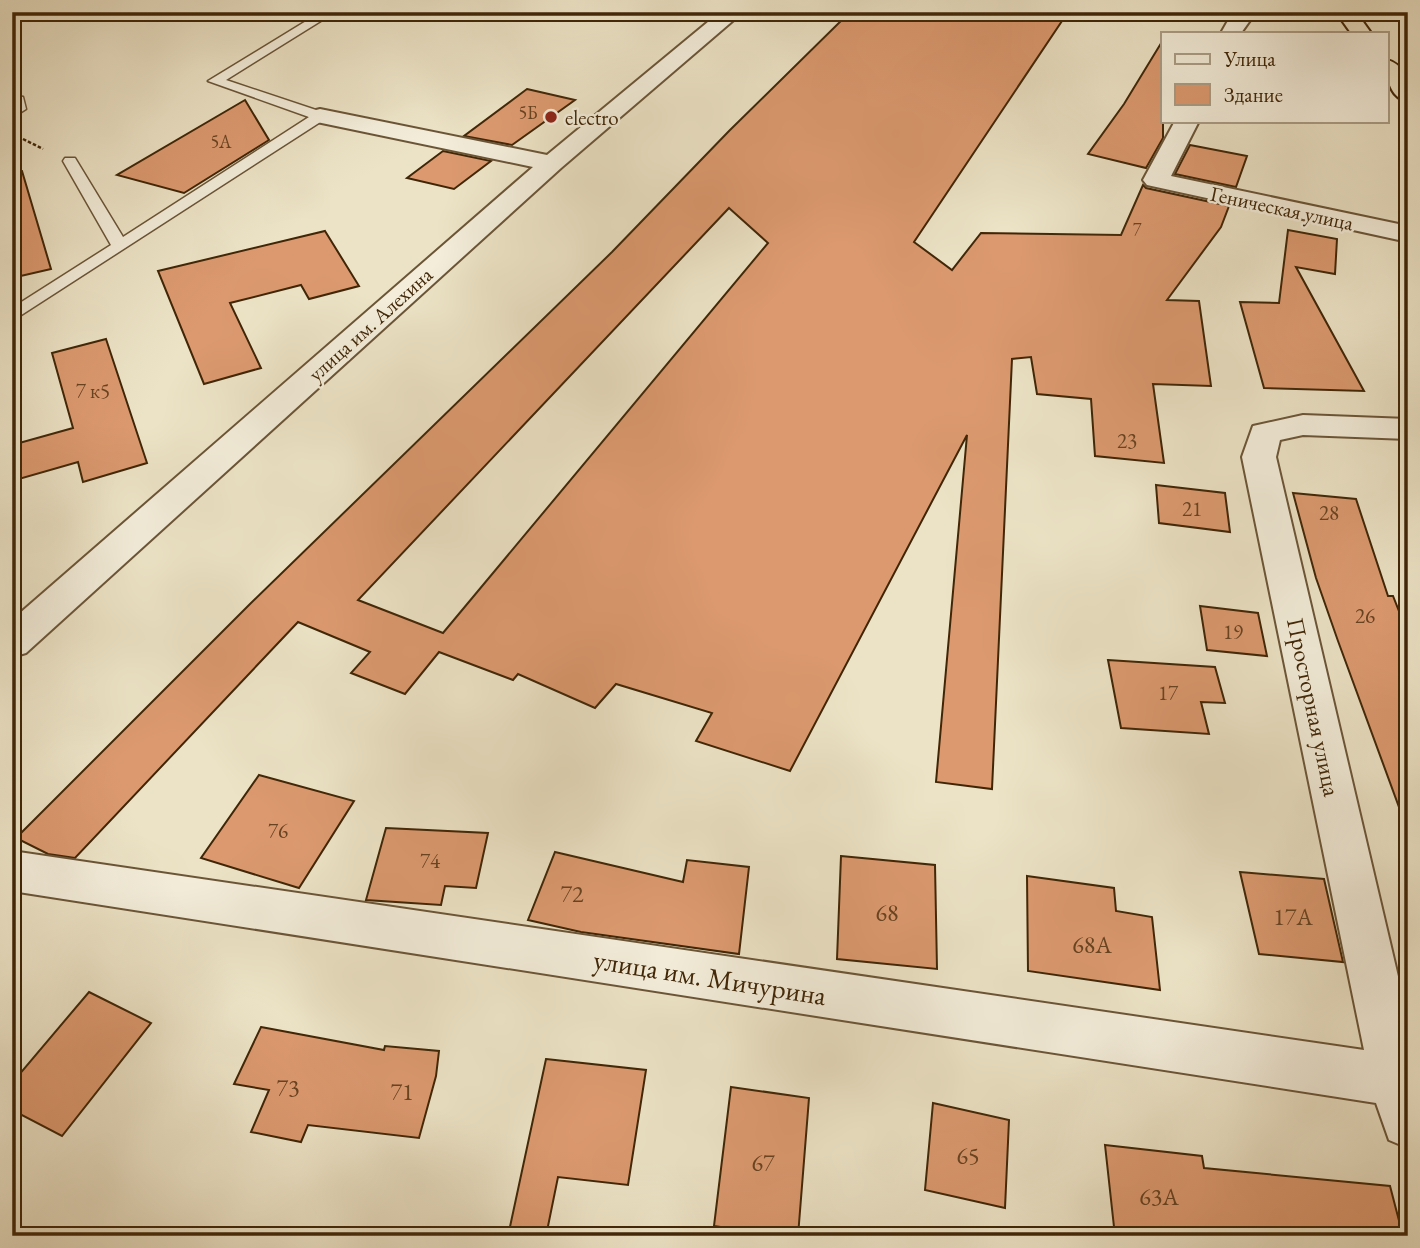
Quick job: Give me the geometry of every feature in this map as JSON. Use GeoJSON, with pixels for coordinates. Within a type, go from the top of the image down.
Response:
{"type":"FeatureCollection","features":[{"type":"Feature","properties":{"kind":"highway"},"geometry":{"type":"LineString","coordinates":[[1346,12],[1360,32]]}},
{"type":"Feature","properties":{"kind":"highway"},"geometry":{"type":"LineString","coordinates":[[1388,68],[1408,96]]}},
{"type":"Feature","properties":{"kind":"street","name":"улица им. Алехина"},"geometry":{"type":"LineString","coordinates":[[12,643],[552,163],[733,12]]}},
{"type":"Feature","properties":{"kind":"street"},"geometry":{"type":"LineString","coordinates":[[1232,32],[1245,12]]}},
{"type":"Feature","properties":{"kind":"street"},"geometry":{"type":"LineString","coordinates":[[320,116],[552,163]]}},
{"type":"Feature","properties":{"kind":"street","name":"Геническая улица"},"geometry":{"type":"LineString","coordinates":[[1185,122],[1156,180],[1408,234]]}},
{"type":"Feature","properties":{"kind":"street","name":"Просторная улица"},"geometry":{"type":"LineString","coordinates":[[1404,1094],[1259,457],[1265,433],[1303,425],[1408,429]]}},
{"type":"Feature","properties":{"kind":"street","name":"улица им. Мичурина"},"geometry":{"type":"LineString","coordinates":[[12,871],[1404,1094]]}},
{"type":"Feature","properties":{"kind":"lane"},"geometry":{"type":"LineString","coordinates":[[320,12],[326,14],[215,81],[320,116]]}},
{"type":"Feature","properties":{"kind":"lane"},"geometry":{"type":"LineString","coordinates":[[12,99],[18,100],[19,109],[12,114]]}},
{"type":"Feature","properties":{"kind":"lane"},"geometry":{"type":"LineString","coordinates":[[12,316],[320,116]]}},
{"type":"Feature","properties":{"kind":"lane"},"geometry":{"type":"LineString","coordinates":[[70,161],[120,246]]}},
{"type":"Feature","properties":{"kind":"path"},"geometry":{"type":"LineString","coordinates":[[18,133],[23,139],[70,161]]}},
{"type":"Feature","properties":{"kind":"building"},"geometry":{"type":"Polygon","coordinates":[[[850,12],[1068,12],[914,242],[952,270],[981,233],[1121,235],[1143,185],[1146,188],[1229,206],[1221,227],[1167,300],[1199,301],[1211,386],[1153,384],[1164,463],[1095,456],[1091,399],[1037,394],[1031,357],[1012,359],[992,789],[936,782],[967,435],[790,771],[696,741],[712,713],[616,684],[595,708],[518,674],[513,680],[439,652],[405,694],[351,673],[370,652],[298,622],[75,858],[48,854],[16,838],[250,604],[612,252],[729,131],[850,12]],[[729,208],[358,600],[443,633],[768,243],[729,208]]]}},
{"type":"Feature","properties":{"kind":"building"},"geometry":{"type":"Polygon","coordinates":[[[1161,43],[1163,138],[1146,168],[1088,154],[1124,104],[1161,43]]]}},
{"type":"Feature","properties":{"kind":"building"},"geometry":{"type":"Polygon","coordinates":[[[527,89],[575,100],[512,145],[464,136],[527,89]]]}},
{"type":"Feature","properties":{"kind":"building"},"geometry":{"type":"Polygon","coordinates":[[[245,100],[269,140],[184,193],[117,175],[245,100]]]}},
{"type":"Feature","properties":{"kind":"building"},"geometry":{"type":"Polygon","coordinates":[[[1190,145],[1247,156],[1236,187],[1175,174],[1190,145]]]}},
{"type":"Feature","properties":{"kind":"building"},"geometry":{"type":"Polygon","coordinates":[[[443,151],[491,161],[454,189],[407,178],[443,151]]]}},
{"type":"Feature","properties":{"kind":"building"},"geometry":{"type":"Polygon","coordinates":[[[22,171],[51,269],[12,278],[12,172],[22,171]]]}},
{"type":"Feature","properties":{"kind":"building"},"geometry":{"type":"Polygon","coordinates":[[[1288,230],[1337,239],[1335,274],[1296,267],[1364,391],[1264,388],[1240,302],[1279,303],[1288,230]]]}},
{"type":"Feature","properties":{"kind":"building"},"geometry":{"type":"Polygon","coordinates":[[[325,231],[359,286],[309,299],[301,285],[230,303],[261,368],[204,384],[158,271],[325,231]]]}},
{"type":"Feature","properties":{"kind":"building"},"geometry":{"type":"Polygon","coordinates":[[[106,339],[147,463],[83,482],[78,462],[12,481],[12,445],[73,428],[52,353],[106,339]]]}},
{"type":"Feature","properties":{"kind":"building"},"geometry":{"type":"Polygon","coordinates":[[[1156,485],[1225,493],[1230,532],[1159,523],[1156,485]]]}},
{"type":"Feature","properties":{"kind":"building"},"geometry":{"type":"Polygon","coordinates":[[[1293,493],[1356,499],[1388,596],[1393,596],[1408,634],[1408,818],[1403,818],[1338,641],[1316,578],[1293,493]]]}},
{"type":"Feature","properties":{"kind":"building"},"geometry":{"type":"Polygon","coordinates":[[[1200,606],[1258,613],[1267,656],[1207,650],[1200,606]]]}},
{"type":"Feature","properties":{"kind":"building"},"geometry":{"type":"Polygon","coordinates":[[[1108,660],[1215,667],[1225,703],[1201,702],[1209,734],[1121,728],[1108,660]]]}},
{"type":"Feature","properties":{"kind":"building"},"geometry":{"type":"Polygon","coordinates":[[[259,775],[354,801],[299,888],[201,858],[259,775]]]}},
{"type":"Feature","properties":{"kind":"building"},"geometry":{"type":"Polygon","coordinates":[[[386,828],[488,833],[476,888],[445,886],[441,905],[366,900],[386,828]]]}},
{"type":"Feature","properties":{"kind":"building"},"geometry":{"type":"Polygon","coordinates":[[[555,852],[683,882],[687,860],[749,867],[739,954],[581,932],[528,920],[555,852]]]}},
{"type":"Feature","properties":{"kind":"building"},"geometry":{"type":"Polygon","coordinates":[[[841,856],[935,865],[937,969],[837,959],[841,856]]]}},
{"type":"Feature","properties":{"kind":"building"},"geometry":{"type":"Polygon","coordinates":[[[1240,872],[1324,879],[1343,962],[1259,954],[1240,872]]]}},
{"type":"Feature","properties":{"kind":"building"},"geometry":{"type":"Polygon","coordinates":[[[1027,876],[1114,888],[1116,911],[1152,917],[1160,990],[1028,971],[1027,876]]]}},
{"type":"Feature","properties":{"kind":"building"},"geometry":{"type":"Polygon","coordinates":[[[89,992],[151,1023],[62,1136],[12,1110],[12,1083],[89,992]]]}},
{"type":"Feature","properties":{"kind":"building"},"geometry":{"type":"Polygon","coordinates":[[[261,1027],[384,1050],[385,1046],[439,1051],[436,1076],[419,1138],[308,1125],[301,1142],[251,1132],[269,1090],[234,1084],[261,1027]]]}},
{"type":"Feature","properties":{"kind":"building"},"geometry":{"type":"Polygon","coordinates":[[[546,1059],[646,1070],[628,1185],[558,1177],[546,1236],[508,1236],[546,1059]]]}},
{"type":"Feature","properties":{"kind":"building"},"geometry":{"type":"Polygon","coordinates":[[[731,1087],[809,1098],[798,1236],[780,1236],[714,1226],[731,1087]]]}},
{"type":"Feature","properties":{"kind":"building"},"geometry":{"type":"Polygon","coordinates":[[[933,1103],[1009,1120],[1005,1208],[925,1190],[933,1103]]]}},
{"type":"Feature","properties":{"kind":"building"},"geometry":{"type":"Polygon","coordinates":[[[1105,1145],[1202,1156],[1204,1168],[1390,1186],[1403,1236],[1115,1236],[1105,1145]]]}},
{"type":"Feature","properties":{"kind":"place","name":"electro"},"geometry":{"type":"Point","coordinates":[551,117]}}]}
